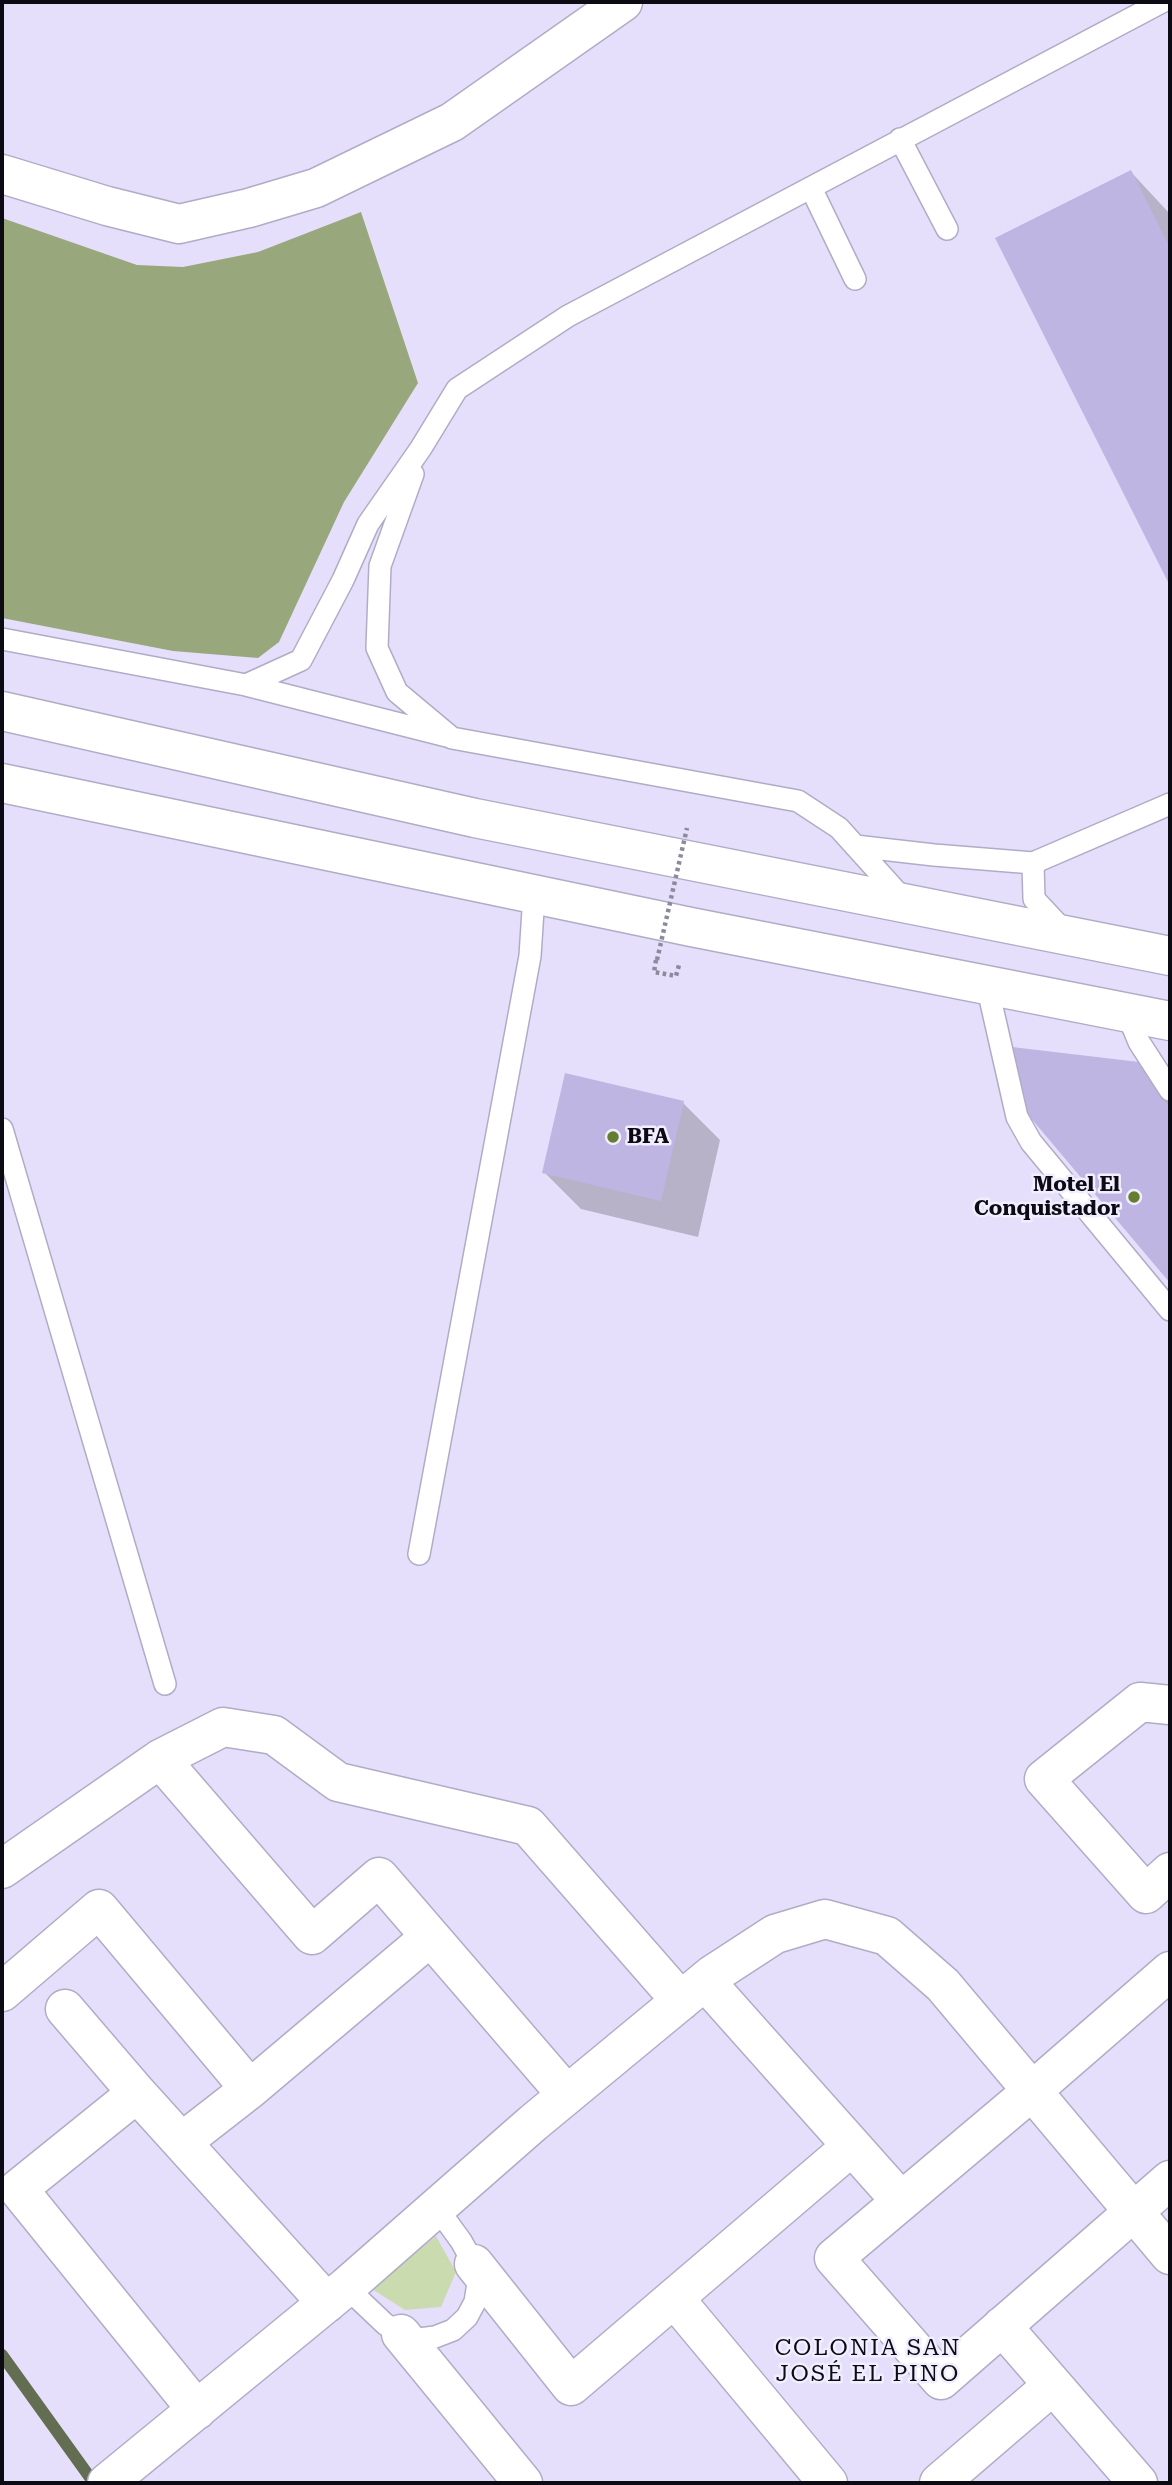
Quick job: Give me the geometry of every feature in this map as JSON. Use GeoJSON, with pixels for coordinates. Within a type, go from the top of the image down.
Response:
{"type":"FeatureCollection","features":[{"type":"Feature","properties":{"kind":"main road"},"geometry":{"type":"LineString","coordinates":[[2,174],[107,206],[179,224],[249,208],[316,188],[452,122],[623,2]]}},
{"type":"Feature","properties":{"kind":"main road"},"geometry":{"type":"LineString","coordinates":[[2,711],[475,818],[1170,956]]}},
{"type":"Feature","properties":{"kind":"main road"},"geometry":{"type":"LineString","coordinates":[[2,783],[534,895],[1170,1021]]}},
{"type":"Feature","properties":{"kind":"main road"},"geometry":{"type":"LineString","coordinates":[[1170,1706],[1140,1702],[1044,1779],[1146,1894],[1170,1872]]}},
{"type":"Feature","properties":{"kind":"main road"},"geometry":{"type":"LineString","coordinates":[[2,1869],[160,1759],[223,1727],[274,1735],[338,1782],[528,1826],[852,2146],[901,2201]]}},
{"type":"Feature","properties":{"kind":"main road"},"geometry":{"type":"LineString","coordinates":[[160,1759],[312,1934],[379,1877],[567,2095]]}},
{"type":"Feature","properties":{"kind":"main road"},"geometry":{"type":"LineString","coordinates":[[2,1992],[99,1909],[250,2089]]}},
{"type":"Feature","properties":{"kind":"main road"},"geometry":{"type":"LineString","coordinates":[[110,2481],[336,2295],[567,2095],[693,1991],[775,1934],[825,1919],[887,1936],[943,1985],[1170,2255]]}},
{"type":"Feature","properties":{"kind":"main road"},"geometry":{"type":"LineString","coordinates":[[182,2143],[430,1937]]}},
{"type":"Feature","properties":{"kind":"main road"},"geometry":{"type":"LineString","coordinates":[[1170,1971],[834,2258],[941,2380],[1170,2180]]}},
{"type":"Feature","properties":{"kind":"main road"},"geometry":{"type":"LineString","coordinates":[[65,2009],[182,2143],[336,2295]]}},
{"type":"Feature","properties":{"kind":"main road"},"geometry":{"type":"LineString","coordinates":[[137,2092],[10,2197],[197,2410]]}},
{"type":"Feature","properties":{"kind":"main road"},"geometry":{"type":"LineString","coordinates":[[474,2264],[571,2386],[852,2146]]}},
{"type":"Feature","properties":{"kind":"main road"},"geometry":{"type":"LineString","coordinates":[[674,2298],[815,2479]]}},
{"type":"Feature","properties":{"kind":"main road"},"geometry":{"type":"LineString","coordinates":[[1002,2326],[1138,2483]]}},
{"type":"Feature","properties":{"kind":"main road"},"geometry":{"type":"LineString","coordinates":[[401,2334],[523,2483]]}},
{"type":"Feature","properties":{"kind":"main road"},"geometry":{"type":"LineString","coordinates":[[939,2483],[1053,2385]]}},
{"type":"Feature","properties":{"kind":"lane"},"geometry":{"type":"LineString","coordinates":[[246,685],[301,660],[343,580],[368,524],[421,448],[457,389],[568,316],[1162,2]]}},
{"type":"Feature","properties":{"kind":"lane"},"geometry":{"type":"LineString","coordinates":[[901,139],[947,229]]}},
{"type":"Feature","properties":{"kind":"lane"},"geometry":{"type":"LineString","coordinates":[[811,188],[855,279]]}},
{"type":"Feature","properties":{"kind":"lane"},"geometry":{"type":"LineString","coordinates":[[421,448],[380,566],[377,648],[397,692],[452,738]]}},
{"type":"Feature","properties":{"kind":"lane"},"geometry":{"type":"LineString","coordinates":[[2,639],[246,685],[452,738],[798,801],[839,828],[907,904]]}},
{"type":"Feature","properties":{"kind":"lane"},"geometry":{"type":"LineString","coordinates":[[855,846],[1033,863],[1170,804]]}},
{"type":"Feature","properties":{"kind":"lane"},"geometry":{"type":"LineString","coordinates":[[1033,863],[1034,899],[1068,935]]}},
{"type":"Feature","properties":{"kind":"lane"},"geometry":{"type":"LineString","coordinates":[[419,1553],[530,956],[534,895]]}},
{"type":"Feature","properties":{"kind":"lane"},"geometry":{"type":"LineString","coordinates":[[987,985],[1017,1117],[1026,1133],[1170,1310]]}},
{"type":"Feature","properties":{"kind":"lane"},"geometry":{"type":"LineString","coordinates":[[1127,1013],[1139,1042],[1170,1090]]}},
{"type":"Feature","properties":{"kind":"lane"},"geometry":{"type":"LineString","coordinates":[[2,1129],[165,1684]]}},
{"type":"Feature","properties":{"kind":"lane"},"geometry":{"type":"LineString","coordinates":[[336,2295],[401,2334],[419,2339],[435,2337],[453,2330],[467,2317],[475,2302],[478,2283],[474,2264],[437,2208]]}},
{"type":"Feature","properties":{"kind":"path"},"geometry":{"type":"LineString","coordinates":[[676,976],[653,972],[687,828]]}},
{"type":"Feature","properties":{"kind":"green space"},"geometry":{"type":"Polygon","coordinates":[[[361,212],[418,383],[344,502],[279,642],[258,658],[173,651],[2,618],[2,218],[137,265],[183,267],[258,252],[361,212]]]}},
{"type":"Feature","properties":{"kind":"green space"},"geometry":{"type":"Polygon","coordinates":[[[436,2236],[456,2272],[441,2307],[405,2310],[372,2289],[436,2236]]]}},
{"type":"Feature","properties":{"kind":"building"},"geometry":{"type":"Polygon","coordinates":[[[1131,170],[1170,248],[1170,586],[995,238],[1131,170]]]}},
{"type":"Feature","properties":{"kind":"building","name":"Motel El Conquistador"},"geometry":{"type":"Polygon","coordinates":[[[1012,1047],[1139,1062],[1170,1109],[1170,1283],[1024,1110],[1012,1047]]]}},
{"type":"Feature","properties":{"kind":"building","name":"BFA"},"geometry":{"type":"Polygon","coordinates":[[[565,1073],[684,1101],[661,1201],[542,1173],[565,1073]]]}},
{"type":"Feature","properties":{"kind":"waterway"},"geometry":{"type":"LineString","coordinates":[[2,2355],[94,2483]]}},
{"type":"Feature","properties":{"kind":"place","name":"BFA"},"geometry":{"type":"Point","coordinates":[613,1137]}},
{"type":"Feature","properties":{"kind":"place","name":"Motel El Conquistador"},"geometry":{"type":"Point","coordinates":[1134,1197]}},
{"type":"Feature","properties":{"kind":"district","name":"COLONIA SAN JOSÉ EL PINO"},"geometry":{"type":"Point","coordinates":[868,2361]}}]}
